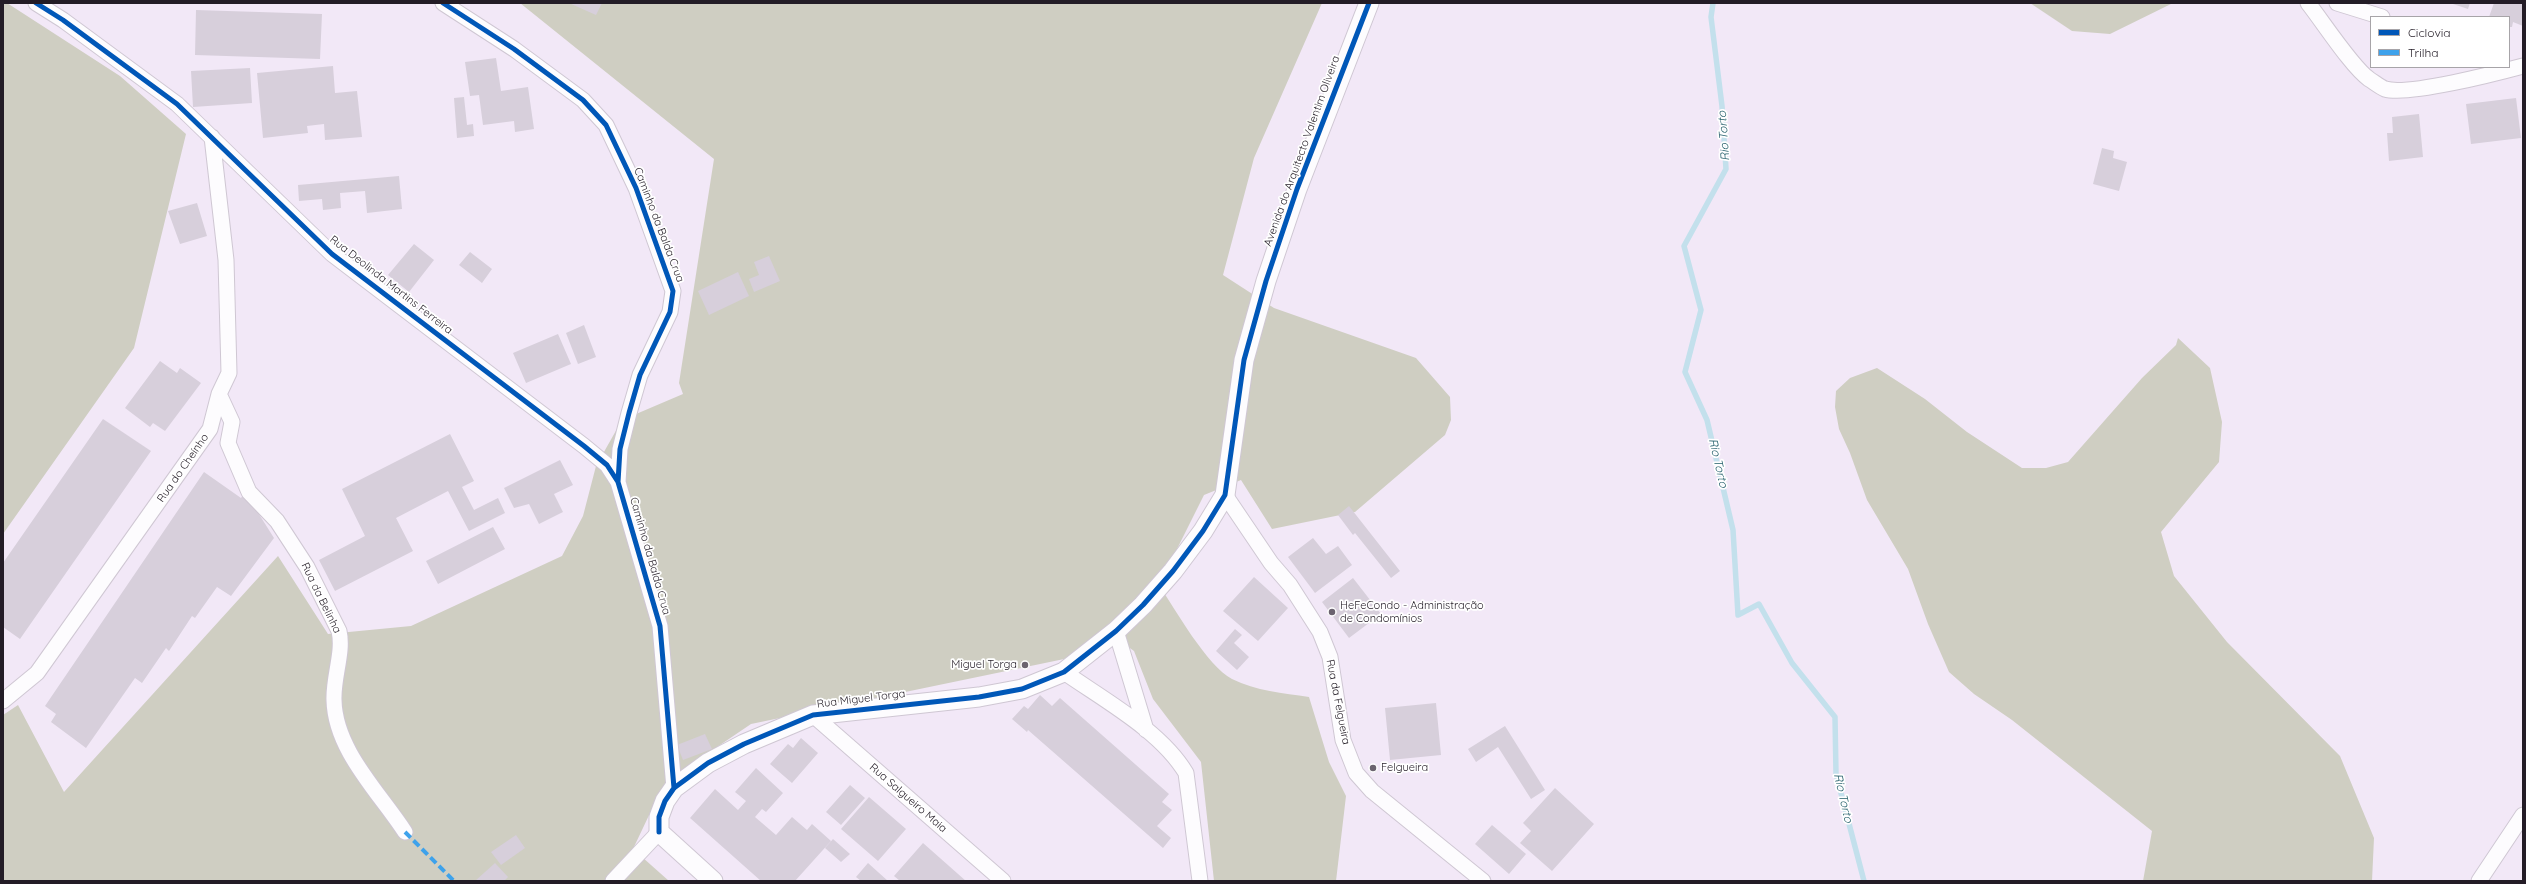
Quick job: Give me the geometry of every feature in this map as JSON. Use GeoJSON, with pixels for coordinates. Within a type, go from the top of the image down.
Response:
{"type":"FeatureCollection","features":[{"type":"Feature","properties":{"kind":"street","name":"Rua Deolinda Martins Ferreira"},"geometry":{"type":"LineString","coordinates":[[36,3],[63,20],[177,104],[332,254],[584,446],[607,465],[618,482]]}},
{"type":"Feature","properties":{"kind":"street","name":"Caminho da Balda Crua"},"geometry":{"type":"LineString","coordinates":[[443,3],[514,49],[583,100],[606,125],[636,188],[673,291],[670,312],[640,375],[620,449],[618,482],[660,626],[674,788]]}},
{"type":"Feature","properties":{"kind":"street","name":"Avenida do Arquitecto Valentim Oliveira"},"geometry":{"type":"LineString","coordinates":[[1064,672],[1116,631],[1143,605],[1173,571],[1203,531],[1225,495],[1244,360],[1266,280],[1296,189],[1369,3]]}},
{"type":"Feature","properties":{"kind":"street"},"geometry":{"type":"LineString","coordinates":[[2308,3],[2359,69],[2368,78],[2385,88],[2399,90],[2474,78],[2523,66]]}},
{"type":"Feature","properties":{"kind":"street"},"geometry":{"type":"LineString","coordinates":[[2337,3],[2379,16]]}},
{"type":"Feature","properties":{"kind":"street"},"geometry":{"type":"LineString","coordinates":[[2510,57],[2523,62]]}},
{"type":"Feature","properties":{"kind":"street","name":"Rua do Cheínho"},"geometry":{"type":"LineString","coordinates":[[3,701],[37,673],[210,428],[219,394],[229,374],[226,260],[212,137]]}},
{"type":"Feature","properties":{"kind":"street","name":"Rua da Belinha"},"geometry":{"type":"LineString","coordinates":[[219,394],[232,422],[228,443],[249,492],[277,521],[307,567],[339,630],[341,641],[334,701],[342,738],[381,799],[405,832]]}},
{"type":"Feature","properties":{"kind":"street","name":"Rua da Felgueira"},"geometry":{"type":"LineString","coordinates":[[1225,495],[1271,563],[1290,585],[1320,632],[1330,657],[1343,740],[1356,773],[1372,791],[1483,881]]}},
{"type":"Feature","properties":{"kind":"street"},"geometry":{"type":"LineString","coordinates":[[1116,631],[1146,730]]}},
{"type":"Feature","properties":{"kind":"street"},"geometry":{"type":"LineString","coordinates":[[1064,672],[1146,730],[1178,760],[1186,773],[1200,881]]}},
{"type":"Feature","properties":{"kind":"street","name":"Rua Miguel Torga"},"geometry":{"type":"LineString","coordinates":[[674,788],[714,760],[744,744],[813,715],[979,697],[1022,689],[1064,672]]}},
{"type":"Feature","properties":{"kind":"street","name":"Rua Salgueiro Maia"},"geometry":{"type":"LineString","coordinates":[[813,715],[1004,881]]}},
{"type":"Feature","properties":{"kind":"street"},"geometry":{"type":"LineString","coordinates":[[613,881],[659,832],[659,817],[665,801],[674,788]]}},
{"type":"Feature","properties":{"kind":"street"},"geometry":{"type":"LineString","coordinates":[[2479,881],[2523,815]]}},
{"type":"Feature","properties":{"kind":"street"},"geometry":{"type":"LineString","coordinates":[[659,832],[712,881]]}},
{"type":"Feature","properties":{"kind":"shaded area"},"geometry":{"type":"Polygon","coordinates":[[[3,3],[7,3],[120,76],[186,134],[134,348],[3,534],[3,3]]]}},
{"type":"Feature","properties":{"kind":"shaded area"},"geometry":{"type":"Polygon","coordinates":[[[520,3],[1322,3],[1254,158],[1223,275],[1274,308],[1416,358],[1450,397],[1451,420],[1445,435],[1355,512],[1272,529],[1241,480],[1204,495],[1159,585],[1202,650],[1222,672],[1232,679],[1250,686],[1270,691],[1309,697],[1329,762],[1346,796],[1336,881],[1214,881],[1201,762],[1153,699],[1134,651],[1103,629],[1069,658],[751,724],[689,766],[651,811],[633,849],[669,881],[3,881],[3,715],[18,705],[64,792],[278,556],[328,634],[411,626],[562,556],[583,516],[596,466],[622,420],[683,394],[679,383],[714,159],[520,3]]]}},
{"type":"Feature","properties":{"kind":"shaded area"},"geometry":{"type":"Polygon","coordinates":[[[2030,3],[2173,3],[2110,34],[2072,31],[2030,3]]]}},
{"type":"Feature","properties":{"kind":"shaded area"},"geometry":{"type":"Polygon","coordinates":[[[2178,338],[2210,368],[2222,422],[2219,462],[2161,532],[2174,576],[2227,642],[2340,756],[2374,838],[2372,881],[2143,881],[2152,831],[2012,720],[1974,694],[1949,672],[1928,624],[1908,569],[1867,500],[1850,453],[1839,429],[1835,407],[1836,391],[1850,378],[1877,368],[1925,399],[1967,432],[2022,468],[2046,468],[2068,462],[2142,378],[2176,345],[2178,338]]]}},
{"type":"Feature","properties":{"kind":"building"},"geometry":{"type":"Polygon","coordinates":[[[569,3],[602,3],[596,15],[569,3]]]}},
{"type":"Feature","properties":{"kind":"building"},"geometry":{"type":"Polygon","coordinates":[[[2450,3],[2470,3],[2468,9],[2450,3]]]}},
{"type":"Feature","properties":{"kind":"building"},"geometry":{"type":"Polygon","coordinates":[[[2494,3],[2523,3],[2523,26],[2513,22],[2512,27],[2510,27],[2510,16],[2489,16],[2494,3]]]}},
{"type":"Feature","properties":{"kind":"building"},"geometry":{"type":"Polygon","coordinates":[[[196,10],[322,14],[320,59],[195,55],[196,10]]]}},
{"type":"Feature","properties":{"kind":"building"},"geometry":{"type":"Polygon","coordinates":[[[496,58],[501,91],[528,87],[534,129],[515,132],[514,121],[483,125],[479,95],[470,96],[465,62],[496,58]]]}},
{"type":"Feature","properties":{"kind":"building"},"geometry":{"type":"Polygon","coordinates":[[[333,66],[335,93],[357,91],[362,137],[325,140],[324,124],[307,126],[308,133],[263,138],[257,73],[333,66]]]}},
{"type":"Feature","properties":{"kind":"building"},"geometry":{"type":"Polygon","coordinates":[[[250,68],[252,103],[193,107],[191,71],[250,68]]]}},
{"type":"Feature","properties":{"kind":"building"},"geometry":{"type":"Polygon","coordinates":[[[464,97],[467,125],[473,124],[474,136],[457,138],[454,98],[464,97]]]}},
{"type":"Feature","properties":{"kind":"building"},"geometry":{"type":"Polygon","coordinates":[[[2516,98],[2521,138],[2471,144],[2466,104],[2516,98]]]}},
{"type":"Feature","properties":{"kind":"building"},"geometry":{"type":"Polygon","coordinates":[[[2419,114],[2423,157],[2389,161],[2387,133],[2393,133],[2392,117],[2419,114]]]}},
{"type":"Feature","properties":{"kind":"building"},"geometry":{"type":"Polygon","coordinates":[[[2102,148],[2114,151],[2113,158],[2127,162],[2119,191],[2093,184],[2102,148]]]}},
{"type":"Feature","properties":{"kind":"building"},"geometry":{"type":"Polygon","coordinates":[[[399,176],[402,209],[367,213],[365,191],[340,193],[341,208],[323,210],[322,199],[299,201],[298,185],[399,176]]]}},
{"type":"Feature","properties":{"kind":"building"},"geometry":{"type":"Polygon","coordinates":[[[197,203],[207,236],[180,244],[168,211],[197,203]]]}},
{"type":"Feature","properties":{"kind":"building"},"geometry":{"type":"Polygon","coordinates":[[[414,244],[434,260],[409,292],[388,275],[414,244]]]}},
{"type":"Feature","properties":{"kind":"building"},"geometry":{"type":"Polygon","coordinates":[[[470,252],[492,269],[482,283],[459,265],[470,252]]]}},
{"type":"Feature","properties":{"kind":"building"},"geometry":{"type":"Polygon","coordinates":[[[769,256],[780,281],[754,292],[749,279],[759,275],[754,262],[769,256]]]}},
{"type":"Feature","properties":{"kind":"building"},"geometry":{"type":"Polygon","coordinates":[[[738,272],[749,296],[709,315],[698,291],[738,272]]]}},
{"type":"Feature","properties":{"kind":"building"},"geometry":{"type":"Polygon","coordinates":[[[584,325],[596,357],[578,364],[566,333],[584,325]]]}},
{"type":"Feature","properties":{"kind":"building"},"geometry":{"type":"Polygon","coordinates":[[[558,334],[571,364],[526,383],[513,353],[558,334]]]}},
{"type":"Feature","properties":{"kind":"building"},"geometry":{"type":"Polygon","coordinates":[[[160,361],[177,373],[180,368],[201,383],[165,431],[153,423],[150,427],[125,408],[160,361]]]}},
{"type":"Feature","properties":{"kind":"building"},"geometry":{"type":"Polygon","coordinates":[[[103,419],[151,451],[20,639],[3,627],[3,563],[103,419]]]}},
{"type":"Feature","properties":{"kind":"building"},"geometry":{"type":"Polygon","coordinates":[[[450,434],[474,481],[462,487],[474,510],[498,498],[505,513],[469,531],[448,491],[396,518],[413,551],[335,591],[319,560],[365,536],[342,489],[450,434]]]}},
{"type":"Feature","properties":{"kind":"building"},"geometry":{"type":"Polygon","coordinates":[[[560,460],[573,485],[554,494],[563,512],[539,524],[529,504],[514,508],[504,488],[560,460]]]}},
{"type":"Feature","properties":{"kind":"building"},"geometry":{"type":"Polygon","coordinates":[[[204,472],[241,498],[245,492],[274,538],[231,596],[217,587],[195,618],[192,616],[169,651],[166,648],[142,683],[135,678],[86,748],[51,722],[56,714],[45,706],[204,472]]]}},
{"type":"Feature","properties":{"kind":"building"},"geometry":{"type":"Polygon","coordinates":[[[1349,506],[1400,571],[1391,578],[1355,533],[1353,535],[1338,515],[1349,506]]]}},
{"type":"Feature","properties":{"kind":"building"},"geometry":{"type":"Polygon","coordinates":[[[493,527],[505,549],[438,584],[426,561],[493,527]]]}},
{"type":"Feature","properties":{"kind":"building"},"geometry":{"type":"Polygon","coordinates":[[[1313,538],[1326,554],[1338,546],[1352,565],[1315,593],[1288,557],[1313,538]]]}},
{"type":"Feature","properties":{"kind":"building"},"geometry":{"type":"Polygon","coordinates":[[[1254,577],[1288,608],[1258,641],[1223,611],[1254,577]]]}},
{"type":"Feature","properties":{"kind":"building"},"geometry":{"type":"Polygon","coordinates":[[[1353,578],[1381,614],[1349,638],[1322,602],[1353,578]]]}},
{"type":"Feature","properties":{"kind":"building"},"geometry":{"type":"Polygon","coordinates":[[[1235,629],[1242,635],[1234,643],[1249,657],[1237,670],[1216,651],[1235,629]]]}},
{"type":"Feature","properties":{"kind":"building"},"geometry":{"type":"Polygon","coordinates":[[[1040,695],[1052,706],[1060,698],[1169,794],[1162,802],[1172,810],[1157,826],[1171,838],[1163,848],[1028,730],[1027,732],[1012,719],[1024,706],[1028,709],[1040,695]]]}},
{"type":"Feature","properties":{"kind":"building"},"geometry":{"type":"Polygon","coordinates":[[[1436,703],[1441,755],[1390,760],[1385,708],[1436,703]]]}},
{"type":"Feature","properties":{"kind":"building"},"geometry":{"type":"Polygon","coordinates":[[[1505,726],[1545,790],[1531,799],[1498,747],[1476,762],[1468,749],[1505,726]]]}},
{"type":"Feature","properties":{"kind":"building"},"geometry":{"type":"Polygon","coordinates":[[[705,734],[712,749],[683,760],[677,745],[705,734]]]}},
{"type":"Feature","properties":{"kind":"building"},"geometry":{"type":"Polygon","coordinates":[[[801,738],[818,753],[792,783],[770,764],[788,744],[793,748],[801,738]]]}},
{"type":"Feature","properties":{"kind":"building"},"geometry":{"type":"Polygon","coordinates":[[[756,768],[783,793],[766,812],[762,809],[755,817],[776,835],[792,817],[807,830],[812,824],[831,841],[795,881],[761,881],[690,818],[715,789],[738,810],[746,801],[735,792],[756,768]]]}},
{"type":"Feature","properties":{"kind":"building"},"geometry":{"type":"Polygon","coordinates":[[[850,785],[865,798],[841,825],[826,812],[850,785]]]}},
{"type":"Feature","properties":{"kind":"building"},"geometry":{"type":"Polygon","coordinates":[[[1555,788],[1594,824],[1552,871],[1520,843],[1531,831],[1523,823],[1555,788]]]}},
{"type":"Feature","properties":{"kind":"building"},"geometry":{"type":"Polygon","coordinates":[[[869,797],[906,829],[878,861],[841,829],[869,797]]]}},
{"type":"Feature","properties":{"kind":"building"},"geometry":{"type":"Polygon","coordinates":[[[1492,825],[1526,854],[1509,874],[1475,844],[1492,825]]]}},
{"type":"Feature","properties":{"kind":"building"},"geometry":{"type":"Polygon","coordinates":[[[516,835],[525,848],[501,865],[491,852],[516,835]]]}},
{"type":"Feature","properties":{"kind":"building"},"geometry":{"type":"Polygon","coordinates":[[[833,839],[850,854],[841,862],[825,848],[833,839]]]}},
{"type":"Feature","properties":{"kind":"building"},"geometry":{"type":"Polygon","coordinates":[[[923,843],[966,881],[900,881],[894,876],[923,843]]]}},
{"type":"Feature","properties":{"kind":"building"},"geometry":{"type":"Polygon","coordinates":[[[495,863],[508,877],[504,881],[475,881],[495,863]]]}},
{"type":"Feature","properties":{"kind":"building"},"geometry":{"type":"Polygon","coordinates":[[[868,863],[888,881],[861,881],[856,877],[868,863]]]}},
{"type":"Feature","properties":{"kind":"waterway","name":"Rio Torto"},"geometry":{"type":"LineString","coordinates":[[1713,3],[1711,17],[1722,106],[1726,169],[1684,246],[1701,310],[1685,372],[1707,420],[1733,530],[1738,615],[1759,604],[1792,663],[1835,717],[1836,774],[1864,881]]}},
{"type":"Feature","properties":{"kind":"marked path"},"geometry":{"type":"LineString","coordinates":[[405,832],[454,881]]}},
{"type":"Feature","properties":{"kind":"cycle path"},"geometry":{"type":"LineString","coordinates":[[36,3],[63,20],[177,104],[332,254],[584,446],[607,465],[618,482]]}},
{"type":"Feature","properties":{"kind":"cycle path"},"geometry":{"type":"LineString","coordinates":[[443,3],[514,49],[583,100],[606,125],[636,188],[673,291],[670,312],[640,375],[629,413],[620,449],[618,482],[660,626],[674,788]]}},
{"type":"Feature","properties":{"kind":"cycle path"},"geometry":{"type":"LineString","coordinates":[[659,832],[659,817],[665,801],[674,788],[708,763],[744,744],[813,715],[979,697],[1022,689],[1064,672],[1116,631],[1143,605],[1173,571],[1203,531],[1225,495],[1244,360],[1266,281],[1297,189],[1369,3]]}},
{"type":"Feature","properties":{"kind":"place","name":"HeFeCondo - Administração de Condomínios"},"geometry":{"type":"Point","coordinates":[1332,612]}},
{"type":"Feature","properties":{"kind":"place","name":"Miguel Torga"},"geometry":{"type":"Point","coordinates":[1025,665]}},
{"type":"Feature","properties":{"kind":"place","name":"Felgueira"},"geometry":{"type":"Point","coordinates":[1373,768]}}]}
